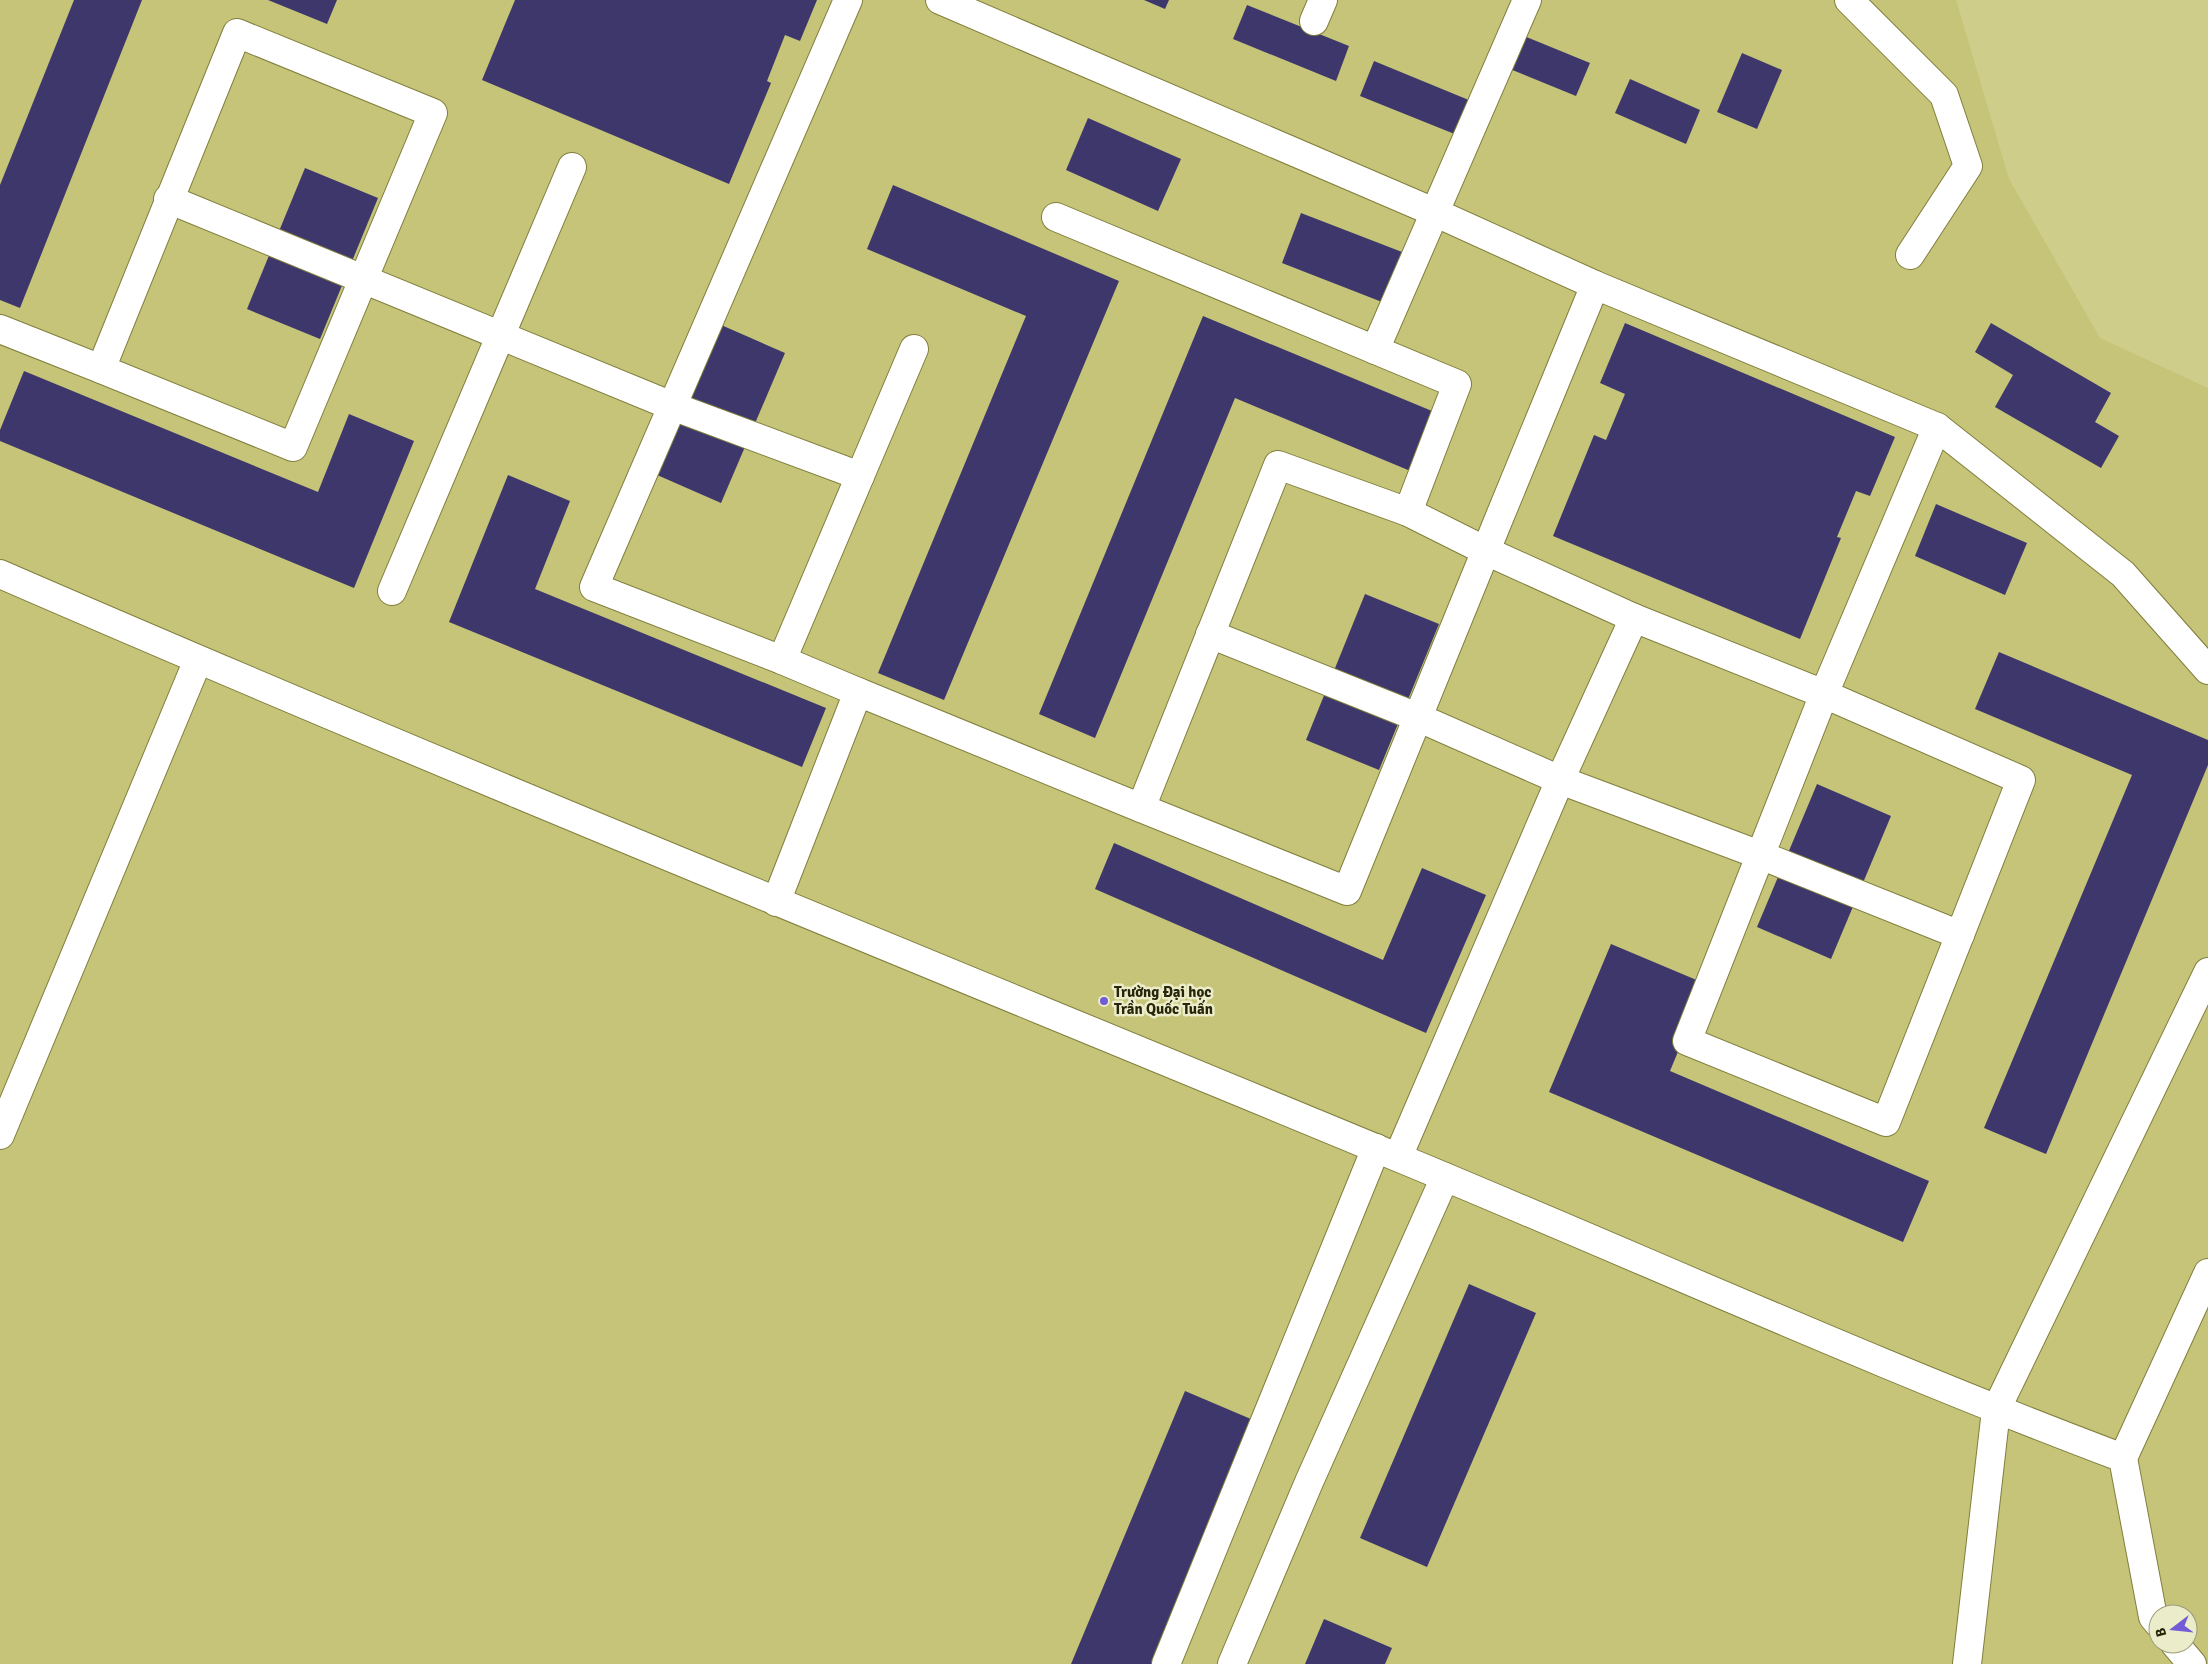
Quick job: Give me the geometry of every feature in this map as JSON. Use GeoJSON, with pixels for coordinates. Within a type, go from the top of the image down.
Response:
{"type":"FeatureCollection","features":[{"type":"Feature","properties":{"kind":"lane"},"geometry":{"type":"LineString","coordinates":[[848,0],[594,587],[782,660],[1141,808],[1347,890],[1595,285]]}},
{"type":"Feature","properties":{"kind":"lane"},"geometry":{"type":"LineString","coordinates":[[940,0],[982,9],[1595,285],[1937,427],[2123,574],[2208,670]]}},
{"type":"Feature","properties":{"kind":"lane"},"geometry":{"type":"LineString","coordinates":[[1375,350],[1527,0]]}},
{"type":"Feature","properties":{"kind":"lane"},"geometry":{"type":"LineString","coordinates":[[1849,0],[1944,95],[1968,166],[1910,255]]}},
{"type":"Feature","properties":{"kind":"lane"},"geometry":{"type":"LineString","coordinates":[[0,329],[101,370],[293,447],[433,113],[238,33],[168,199],[101,370]]}},
{"type":"Feature","properties":{"kind":"lane"},"geometry":{"type":"LineString","coordinates":[[392,591],[499,334],[572,166]]}},
{"type":"Feature","properties":{"kind":"lane"},"geometry":{"type":"LineString","coordinates":[[168,199],[672,406],[860,476]]}},
{"type":"Feature","properties":{"kind":"lane"},"geometry":{"type":"LineString","coordinates":[[1056,217],[1457,384],[1408,512]]}},
{"type":"Feature","properties":{"kind":"lane"},"geometry":{"type":"LineString","coordinates":[[782,660],[914,349]]}},
{"type":"Feature","properties":{"kind":"lane"},"geometry":{"type":"LineString","coordinates":[[1141,808],[1278,465],[1408,512],[1486,551],[1634,618],[1824,694],[2021,780],[1886,1122],[1687,1042],[1824,694],[1937,427]]}},
{"type":"Feature","properties":{"kind":"lane"},"geometry":{"type":"LineString","coordinates":[[0,574],[198,660],[776,902],[1445,1177],[1996,1410],[2123,1458]]}},
{"type":"Feature","properties":{"kind":"lane"},"geometry":{"type":"LineString","coordinates":[[1166,1664],[1386,1153],[1634,618]]}},
{"type":"Feature","properties":{"kind":"lane"},"geometry":{"type":"LineString","coordinates":[[1210,634],[1417,717],[1560,780],[1760,855],[1960,935]]}},
{"type":"Feature","properties":{"kind":"lane"},"geometry":{"type":"LineString","coordinates":[[0,1135],[198,660]]}},
{"type":"Feature","properties":{"kind":"lane"},"geometry":{"type":"LineString","coordinates":[[776,902],[858,692]]}},
{"type":"Feature","properties":{"kind":"lane"},"geometry":{"type":"LineString","coordinates":[[1967,1664],[1996,1410],[2208,972]]}},
{"type":"Feature","properties":{"kind":"lane"},"geometry":{"type":"LineString","coordinates":[[1232,1664],[1309,1482],[1445,1177]]}},
{"type":"Feature","properties":{"kind":"lane"},"geometry":{"type":"LineString","coordinates":[[2150,1604],[2123,1458],[2208,1273]]}},
{"type":"Feature","properties":{"kind":"lane"},"geometry":{"type":"LineString","coordinates":[[2184,1654],[2192,1664]]}},
{"type":"Feature","properties":{"kind":"shaded area","name":"Trường Đại học Trần Quốc Tuấn"},"geometry":{"type":"Polygon","coordinates":[[[0,0],[1956,0],[2009,179],[2100,338],[2208,388],[2208,1664],[0,1664],[0,0]]]}},
{"type":"Feature","properties":{"kind":"building"},"geometry":{"type":"Polygon","coordinates":[[[74,0],[142,0],[20,308],[0,300],[0,185],[74,0]]]}},
{"type":"Feature","properties":{"kind":"building"},"geometry":{"type":"Polygon","coordinates":[[[268,0],[337,0],[327,24],[268,0]]]}},
{"type":"Feature","properties":{"kind":"building"},"geometry":{"type":"Polygon","coordinates":[[[515,0],[817,0],[800,41],[785,35],[767,81],[771,83],[729,184],[482,80],[515,0]]]}},
{"type":"Feature","properties":{"kind":"building"},"geometry":{"type":"Polygon","coordinates":[[[1144,0],[1169,0],[1165,9],[1144,0]]]}},
{"type":"Feature","properties":{"kind":"building"},"geometry":{"type":"Polygon","coordinates":[[[1247,5],[1349,46],[1336,81],[1233,39],[1247,5]]]}},
{"type":"Feature","properties":{"kind":"building"},"geometry":{"type":"Polygon","coordinates":[[[1519,34],[1590,63],[1576,96],[1505,67],[1519,34]]]}},
{"type":"Feature","properties":{"kind":"building"},"geometry":{"type":"Polygon","coordinates":[[[1742,53],[1782,70],[1757,129],[1717,112],[1742,53]]]}},
{"type":"Feature","properties":{"kind":"building"},"geometry":{"type":"Polygon","coordinates":[[[1374,61],[1476,103],[1462,137],[1360,96],[1374,61]]]}},
{"type":"Feature","properties":{"kind":"building"},"geometry":{"type":"Polygon","coordinates":[[[1630,79],[1700,110],[1686,144],[1615,113],[1630,79]]]}},
{"type":"Feature","properties":{"kind":"building"},"geometry":{"type":"Polygon","coordinates":[[[1088,118],[1181,159],[1158,211],[1066,170],[1088,118]]]}},
{"type":"Feature","properties":{"kind":"building"},"geometry":{"type":"Polygon","coordinates":[[[305,168],[378,198],[320,339],[247,309],[305,168]]]}},
{"type":"Feature","properties":{"kind":"building"},"geometry":{"type":"Polygon","coordinates":[[[893,185],[1119,281],[944,700],[878,673],[1026,316],[867,249],[893,185]]]}},
{"type":"Feature","properties":{"kind":"building"},"geometry":{"type":"Polygon","coordinates":[[[1301,213],[1402,252],[1382,302],[1282,263],[1301,213]]]}},
{"type":"Feature","properties":{"kind":"building"},"geometry":{"type":"Polygon","coordinates":[[[1203,316],[1444,416],[1420,475],[1235,398],[1095,738],[1039,714],[1203,316]]]}},
{"type":"Feature","properties":{"kind":"building"},"geometry":{"type":"Polygon","coordinates":[[[712,321],[785,353],[721,503],[648,471],[712,321]]]}},
{"type":"Feature","properties":{"kind":"building"},"geometry":{"type":"Polygon","coordinates":[[[1625,323],[1895,437],[1870,496],[1856,491],[1837,537],[1841,538],[1800,639],[1553,536],[1594,435],[1606,440],[1625,394],[1600,383],[1625,323]]]}},
{"type":"Feature","properties":{"kind":"building"},"geometry":{"type":"Polygon","coordinates":[[[1991,323],[2111,393],[2095,422],[2119,436],[2101,468],[1995,407],[2013,375],[1975,352],[1991,323]]]}},
{"type":"Feature","properties":{"kind":"building"},"geometry":{"type":"Polygon","coordinates":[[[24,371],[318,492],[349,414],[414,441],[354,588],[0,441],[0,430],[24,371]]]}},
{"type":"Feature","properties":{"kind":"building"},"geometry":{"type":"Polygon","coordinates":[[[508,475],[570,501],[535,589],[826,708],[802,767],[449,622],[508,475]]]}},
{"type":"Feature","properties":{"kind":"building"},"geometry":{"type":"Polygon","coordinates":[[[1936,504],[2027,543],[2005,595],[1915,556],[1936,504]]]}},
{"type":"Feature","properties":{"kind":"building"},"geometry":{"type":"Polygon","coordinates":[[[1365,594],[1439,624],[1379,770],[1306,740],[1365,594]]]}},
{"type":"Feature","properties":{"kind":"building"},"geometry":{"type":"Polygon","coordinates":[[[1999,652],[2208,740],[2208,765],[2046,1154],[1984,1128],[2132,775],[1975,709],[1999,652]]]}},
{"type":"Feature","properties":{"kind":"building"},"geometry":{"type":"Polygon","coordinates":[[[1817,784],[1891,816],[1831,959],[1757,927],[1817,784]]]}},
{"type":"Feature","properties":{"kind":"building"},"geometry":{"type":"Polygon","coordinates":[[[1114,843],[1383,960],[1422,868],[1486,895],[1426,1033],[1095,889],[1114,843]]]}},
{"type":"Feature","properties":{"kind":"building"},"geometry":{"type":"Polygon","coordinates":[[[1611,944],[1706,984],[1670,1071],[1929,1181],[1903,1242],[1549,1092],[1611,944]]]}},
{"type":"Feature","properties":{"kind":"building"},"geometry":{"type":"Polygon","coordinates":[[[1469,1284],[1536,1313],[1427,1567],[1360,1538],[1469,1284]]]}},
{"type":"Feature","properties":{"kind":"building"},"geometry":{"type":"Polygon","coordinates":[[[1185,1391],[1272,1428],[1174,1664],[1071,1664],[1185,1391]]]}},
{"type":"Feature","properties":{"kind":"building"},"geometry":{"type":"Polygon","coordinates":[[[1324,1619],[1392,1648],[1385,1664],[1305,1664],[1324,1619]]]}},
{"type":"Feature","properties":{"kind":"place","name":"Trường Đại học Trần Quốc Tuấn"},"geometry":{"type":"Point","coordinates":[1104,1001]}}]}
